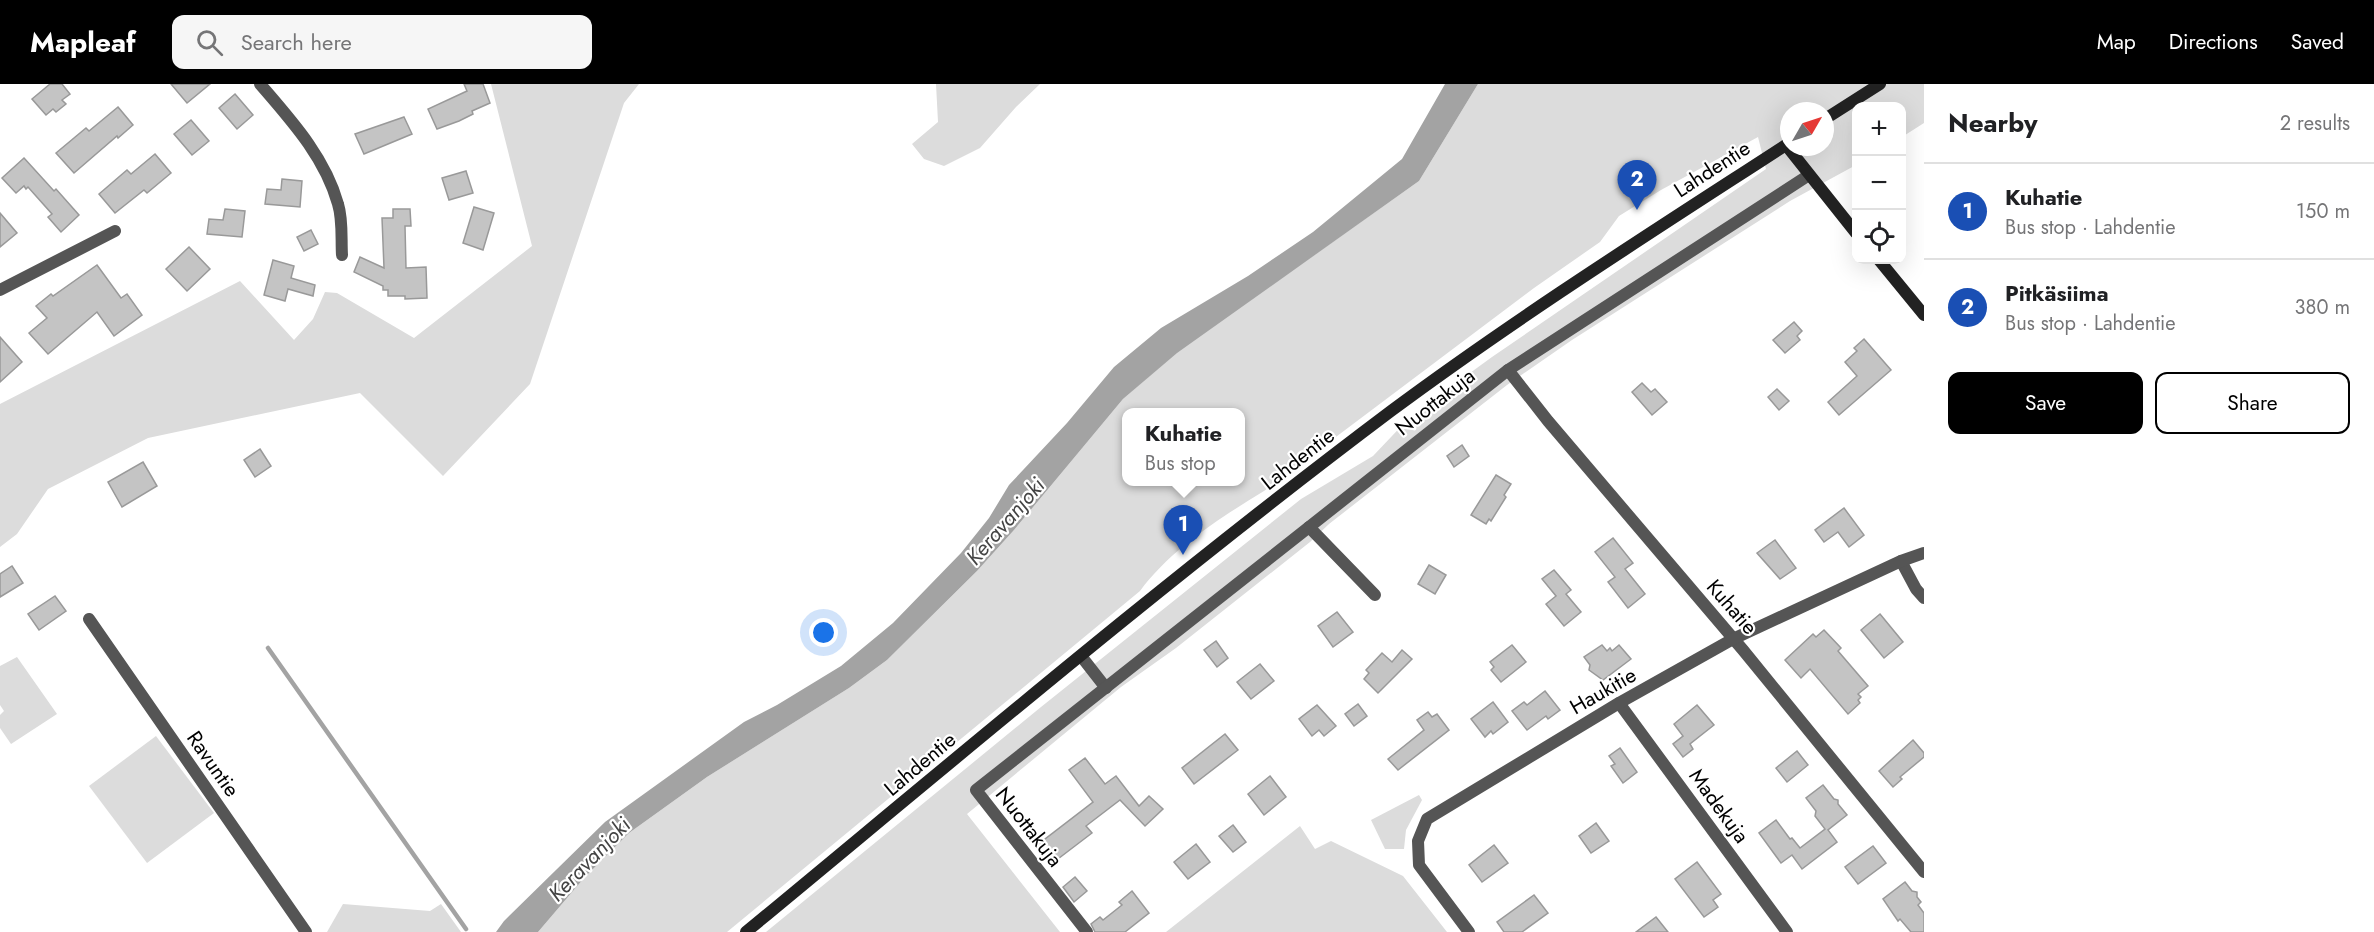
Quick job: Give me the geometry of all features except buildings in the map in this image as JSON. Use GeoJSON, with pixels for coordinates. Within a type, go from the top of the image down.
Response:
{"type":"FeatureCollection","features":[{"type":"Feature","properties":{"kind":"main road"},"geometry":{"type":"LineString","coordinates":[[1834,113],[1880,84]]}},
{"type":"Feature","properties":{"kind":"main road","name":"Lahdentie"},"geometry":{"type":"LineString","coordinates":[[746,932],[1081,656],[1392,411],[1651,231],[1780,148]]}},
{"type":"Feature","properties":{"kind":"main road"},"geometry":{"type":"LineString","coordinates":[[1796,156],[1852,227]]}},
{"type":"Feature","properties":{"kind":"main road"},"geometry":{"type":"LineString","coordinates":[[1882,264],[1924,315]]}},
{"type":"Feature","properties":{"kind":"street"},"geometry":{"type":"LineString","coordinates":[[260,84],[319,157],[339,205],[342,255]]}},
{"type":"Feature","properties":{"kind":"street","name":"Nuottakuja"},"geometry":{"type":"LineString","coordinates":[[1087,932],[976,790],[1508,369],[1809,175]]}},
{"type":"Feature","properties":{"kind":"street"},"geometry":{"type":"LineString","coordinates":[[0,290],[115,231]]}},
{"type":"Feature","properties":{"kind":"street","name":"Kuhatie"},"geometry":{"type":"LineString","coordinates":[[1508,369],[1548,421],[1733,639],[1924,872]]}},
{"type":"Feature","properties":{"kind":"street"},"geometry":{"type":"LineString","coordinates":[[1309,527],[1375,595]]}},
{"type":"Feature","properties":{"kind":"street","name":"Haukitie"},"geometry":{"type":"LineString","coordinates":[[1469,932],[1419,865],[1418,841],[1427,819],[1619,703],[1733,639],[1901,561],[1924,553]]}},
{"type":"Feature","properties":{"kind":"street"},"geometry":{"type":"LineString","coordinates":[[1901,561],[1924,598]]}},
{"type":"Feature","properties":{"kind":"street","name":"Ravuntie"},"geometry":{"type":"LineString","coordinates":[[89,619],[306,932]]}},
{"type":"Feature","properties":{"kind":"street"},"geometry":{"type":"LineString","coordinates":[[1081,656],[1106,688]]}},
{"type":"Feature","properties":{"kind":"street","name":"Madekuja"},"geometry":{"type":"LineString","coordinates":[[1619,703],[1787,932]]}},
{"type":"Feature","properties":{"kind":"shaded area"},"geometry":{"type":"Polygon","coordinates":[[[491,84],[639,84],[624,103],[530,384],[443,476],[360,393],[148,438],[48,489],[17,534],[0,547],[0,404],[240,281],[294,340],[313,319],[325,292],[337,293],[414,338],[532,246],[491,84]]]}},
{"type":"Feature","properties":{"kind":"shaded area"},"geometry":{"type":"Polygon","coordinates":[[[936,84],[1040,84],[980,148],[944,166],[924,159],[912,144],[938,122],[936,84]]]}},
{"type":"Feature","properties":{"kind":"shaded area"},"geometry":{"type":"Polygon","coordinates":[[[1478,84],[1924,84],[1924,123],[1906,134],[1906,102],[1852,102],[1852,167],[1790,201],[1572,340],[1507,385],[1329,524],[1310,542],[1176,648],[1121,687],[967,814],[1060,932],[766,932],[1041,707],[1301,499],[1373,456],[1410,417],[1437,397],[1766,169],[1758,137],[1661,190],[1619,216],[1600,242],[1534,288],[1264,491],[1197,535],[1166,561],[1140,591],[727,932],[538,932],[585,877],[629,833],[707,777],[849,688],[887,660],[977,571],[1123,399],[1177,352],[1419,181],[1478,84]]]}},
{"type":"Feature","properties":{"kind":"shaded area"},"geometry":{"type":"Polygon","coordinates":[[[17,657],[57,714],[11,744],[0,728],[0,715],[4,711],[0,705],[0,666],[17,657]]]}},
{"type":"Feature","properties":{"kind":"shaded area"},"geometry":{"type":"Polygon","coordinates":[[[156,736],[214,813],[147,863],[89,786],[156,736]]]}},
{"type":"Feature","properties":{"kind":"shaded area"},"geometry":{"type":"Polygon","coordinates":[[[1419,795],[1422,800],[1406,830],[1404,849],[1385,849],[1371,820],[1419,795]]]}},
{"type":"Feature","properties":{"kind":"shaded area"},"geometry":{"type":"Polygon","coordinates":[[[1300,826],[1315,849],[1331,841],[1403,876],[1447,932],[1166,932],[1300,826]]]}},
{"type":"Feature","properties":{"kind":"shaded area"},"geometry":{"type":"Polygon","coordinates":[[[343,904],[430,911],[441,904],[461,932],[327,932],[343,904]]]}},
{"type":"Feature","properties":{"kind":"water","name":"Keravanjoki"},"geometry":{"type":"Polygon","coordinates":[[[1445,84],[1478,84],[1419,181],[1177,353],[1123,399],[977,571],[887,660],[849,688],[707,777],[629,833],[585,877],[538,932],[496,932],[504,921],[605,822],[744,722],[841,666],[893,623],[961,553],[989,518],[1009,485],[1067,423],[1114,367],[1161,328],[1248,276],[1313,232],[1402,159],[1445,84]]]}},
{"type":"Feature","properties":{"kind":"waterway"},"geometry":{"type":"LineString","coordinates":[[268,648],[466,929]]}},
{"type":"Feature","properties":{"kind":"place","name":"Pitkäsiima"},"geometry":{"type":"Point","coordinates":[1637,210]}},
{"type":"Feature","properties":{"kind":"place","name":"Kuhatie"},"geometry":{"type":"Point","coordinates":[1183,555]}}]}
